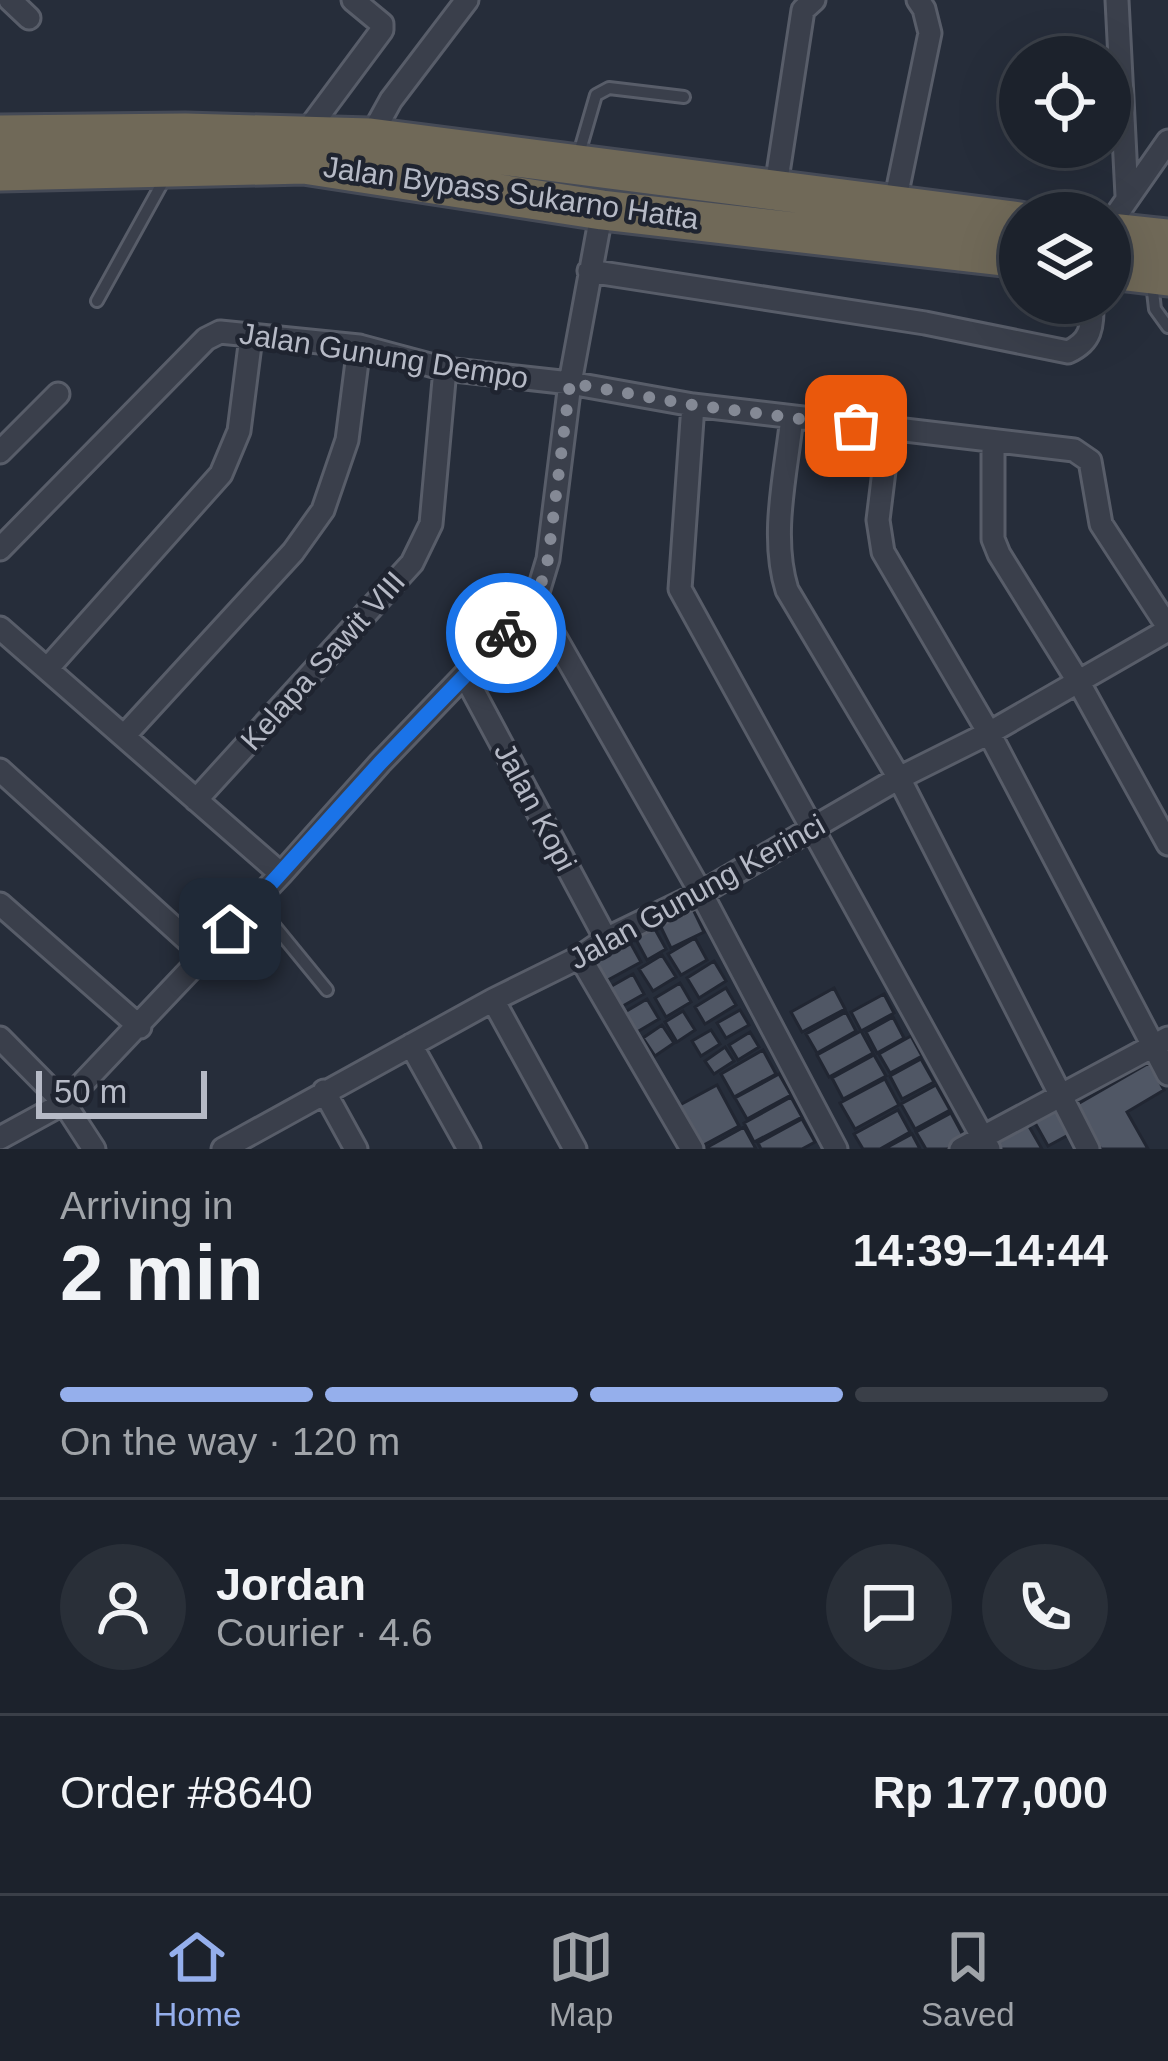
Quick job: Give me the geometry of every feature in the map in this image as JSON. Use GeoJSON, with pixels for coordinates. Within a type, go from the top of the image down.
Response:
{"type":"FeatureCollection","features":[{"type":"Feature","properties":{"kind":"highway","name":"Jalan Bypass Sukarno Hatta"},"geometry":{"type":"LineString","coordinates":[[0,135],[370,138],[999,220]]}},
{"type":"Feature","properties":{"kind":"highway","name":"Jalan Bypass Sukarno Hatta"},"geometry":{"type":"LineString","coordinates":[[0,170],[304,164],[602,210],[999,256]]}},
{"type":"Feature","properties":{"kind":"highway"},"geometry":{"type":"LineString","coordinates":[[679,178],[680,219]]}},
{"type":"Feature","properties":{"kind":"highway"},"geometry":{"type":"LineString","coordinates":[[1131,243],[1162,263]]}},
{"type":"Feature","properties":{"kind":"highway"},"geometry":{"type":"LineString","coordinates":[[1131,267],[1162,263]]}},
{"type":"Feature","properties":{"kind":"street"},"geometry":{"type":"LineString","coordinates":[[10,0],[28,18]]}},
{"type":"Feature","properties":{"kind":"street"},"geometry":{"type":"LineString","coordinates":[[304,135],[382,30],[382,24],[352,0]]}},
{"type":"Feature","properties":{"kind":"street"},"geometry":{"type":"LineString","coordinates":[[370,138],[391,100],[467,0]]}},
{"type":"Feature","properties":{"kind":"street"},"geometry":{"type":"LineString","coordinates":[[770,229],[803,10],[814,0]]}},
{"type":"Feature","properties":{"kind":"street"},"geometry":{"type":"LineString","coordinates":[[894,207],[930,33],[918,0]]}},
{"type":"Feature","properties":{"kind":"street"},"geometry":{"type":"LineString","coordinates":[[1117,0],[1126,192]]}},
{"type":"Feature","properties":{"kind":"street"},"geometry":{"type":"LineString","coordinates":[[1129,192],[1168,141]]}},
{"type":"Feature","properties":{"kind":"street"},"geometry":{"type":"LineString","coordinates":[[0,1138],[64,1103],[140,1027],[380,763],[536,602],[548,559],[570,383],[602,210]]}},
{"type":"Feature","properties":{"kind":"street"},"geometry":{"type":"LineString","coordinates":[[589,271],[925,323],[1068,352],[1085,343],[1092,324]]}},
{"type":"Feature","properties":{"kind":"street","name":"Jalan Gunung Dempo"},"geometry":{"type":"LineString","coordinates":[[0,549],[206,339],[220,332],[359,346],[445,368],[570,383],[693,405],[1074,450],[1090,461],[1101,524],[1168,628]]}},
{"type":"Feature","properties":{"kind":"street"},"geometry":{"type":"LineString","coordinates":[[47,669],[220,474],[239,431],[251,337]]}},
{"type":"Feature","properties":{"kind":"street"},"geometry":{"type":"LineString","coordinates":[[124,736],[292,552],[323,510],[347,440],[359,346]]}},
{"type":"Feature","properties":{"kind":"street","name":"Kelapa Sawit VIII"},"geometry":{"type":"LineString","coordinates":[[196,800],[412,563],[423,544],[431,524],[445,368]]}},
{"type":"Feature","properties":{"kind":"street"},"geometry":{"type":"LineString","coordinates":[[0,452],[58,394]]}},
{"type":"Feature","properties":{"kind":"street"},"geometry":{"type":"LineString","coordinates":[[693,405],[680,590],[985,1143]]}},
{"type":"Feature","properties":{"kind":"street"},"geometry":{"type":"LineString","coordinates":[[792,417],[780,566],[787,590],[899,778],[1088,1149]]}},
{"type":"Feature","properties":{"kind":"street"},"geometry":{"type":"LineString","coordinates":[[889,430],[878,520],[883,552],[1160,1042],[1168,1074]]}},
{"type":"Feature","properties":{"kind":"street"},"geometry":{"type":"LineString","coordinates":[[993,443],[993,539],[1168,844]]}},
{"type":"Feature","properties":{"kind":"street"},"geometry":{"type":"LineString","coordinates":[[536,602],[701,893],[836,1149]]}},
{"type":"Feature","properties":{"kind":"street"},"geometry":{"type":"LineString","coordinates":[[0,628],[281,874]]}},
{"type":"Feature","properties":{"kind":"street","name":"Jalan Gunung Kerinci"},"geometry":{"type":"LineString","coordinates":[[234,1146],[324,1091],[580,957],[605,939],[701,893],[1168,628]]}},
{"type":"Feature","properties":{"kind":"street","name":"Jalan Kopi"},"geometry":{"type":"LineString","coordinates":[[465,676],[605,939]]}},
{"type":"Feature","properties":{"kind":"street"},"geometry":{"type":"LineString","coordinates":[[0,770],[206,956]]}},
{"type":"Feature","properties":{"kind":"street"},"geometry":{"type":"LineString","coordinates":[[0,904],[140,1027]]}},
{"type":"Feature","properties":{"kind":"street"},"geometry":{"type":"LineString","coordinates":[[580,957],[692,1149]]}},
{"type":"Feature","properties":{"kind":"street"},"geometry":{"type":"LineString","coordinates":[[494,1000],[575,1149]]}},
{"type":"Feature","properties":{"kind":"street"},"geometry":{"type":"LineString","coordinates":[[0,1038],[64,1103],[94,1149]]}},
{"type":"Feature","properties":{"kind":"street"},"geometry":{"type":"LineString","coordinates":[[961,1149],[985,1143],[1160,1042]]}},
{"type":"Feature","properties":{"kind":"street"},"geometry":{"type":"LineString","coordinates":[[411,1045],[469,1149]]}},
{"type":"Feature","properties":{"kind":"street"},"geometry":{"type":"LineString","coordinates":[[324,1091],[356,1149]]}},
{"type":"Feature","properties":{"kind":"lane"},"geometry":{"type":"LineString","coordinates":[[575,166],[596,95],[609,88],[685,97]]}},
{"type":"Feature","properties":{"kind":"lane"},"geometry":{"type":"LineString","coordinates":[[97,301],[172,164]]}},
{"type":"Feature","properties":{"kind":"lane"},"geometry":{"type":"LineString","coordinates":[[1162,263],[1155,309],[1168,328]]}},
{"type":"Feature","properties":{"kind":"lane"},"geometry":{"type":"LineString","coordinates":[[255,902],[326,990]]}},
{"type":"Feature","properties":{"kind":"building"},"geometry":{"type":"Polygon","coordinates":[[[690,903],[704,932],[671,948],[657,919],[690,903]]]}},
{"type":"Feature","properties":{"kind":"building"},"geometry":{"type":"Polygon","coordinates":[[[651,922],[666,949],[647,960],[632,932],[651,922]]]}},
{"type":"Feature","properties":{"kind":"building"},"geometry":{"type":"Polygon","coordinates":[[[626,935],[641,962],[606,981],[591,954],[626,935]]]}},
{"type":"Feature","properties":{"kind":"building"},"geometry":{"type":"Polygon","coordinates":[[[695,938],[707,960],[681,975],[668,954],[695,938]]]}},
{"type":"Feature","properties":{"kind":"building"},"geometry":{"type":"Polygon","coordinates":[[[662,955],[676,977],[653,991],[639,969],[662,955]]]}},
{"type":"Feature","properties":{"kind":"building"},"geometry":{"type":"Polygon","coordinates":[[[714,961],[726,981],[699,998],[687,978],[714,961]]]}},
{"type":"Feature","properties":{"kind":"building"},"geometry":{"type":"Polygon","coordinates":[[[633,974],[644,994],[621,1007],[610,987],[633,974]]]}},
{"type":"Feature","properties":{"kind":"building"},"geometry":{"type":"Polygon","coordinates":[[[680,983],[691,1002],[666,1017],[655,998],[680,983]]]}},
{"type":"Feature","properties":{"kind":"building"},"geometry":{"type":"Polygon","coordinates":[[[726,988],[736,1005],[705,1024],[695,1007],[726,988]]]}},
{"type":"Feature","properties":{"kind":"building"},"geometry":{"type":"Polygon","coordinates":[[[834,988],[845,1009],[802,1032],[791,1012],[834,988]]]}},
{"type":"Feature","properties":{"kind":"building"},"geometry":{"type":"Polygon","coordinates":[[[884,994],[894,1013],[861,1031],[851,1012],[884,994]]]}},
{"type":"Feature","properties":{"kind":"building"},"geometry":{"type":"Polygon","coordinates":[[[647,999],[659,1019],[637,1032],[625,1012],[647,999]]]}},
{"type":"Feature","properties":{"kind":"building"},"geometry":{"type":"Polygon","coordinates":[[[740,1010],[749,1025],[726,1038],[717,1023],[740,1010]]]}},
{"type":"Feature","properties":{"kind":"building"},"geometry":{"type":"Polygon","coordinates":[[[683,1011],[695,1030],[677,1042],[665,1022],[683,1011]]]}},
{"type":"Feature","properties":{"kind":"building"},"geometry":{"type":"Polygon","coordinates":[[[846,1012],[856,1031],[817,1053],[806,1034],[846,1012]]]}},
{"type":"Feature","properties":{"kind":"building"},"geometry":{"type":"Polygon","coordinates":[[[893,1017],[904,1038],[877,1053],[866,1032],[893,1017]]]}},
{"type":"Feature","properties":{"kind":"building"},"geometry":{"type":"Polygon","coordinates":[[[662,1025],[674,1043],[655,1056],[643,1038],[662,1025]]]}},
{"type":"Feature","properties":{"kind":"building"},"geometry":{"type":"Polygon","coordinates":[[[711,1030],[720,1044],[701,1056],[692,1041],[711,1030]]]}},
{"type":"Feature","properties":{"kind":"building"},"geometry":{"type":"Polygon","coordinates":[[[861,1031],[873,1053],[829,1077],[817,1055],[861,1031]]]}},
{"type":"Feature","properties":{"kind":"building"},"geometry":{"type":"Polygon","coordinates":[[[750,1032],[759,1047],[738,1060],[729,1045],[750,1032]]]}},
{"type":"Feature","properties":{"kind":"building"},"geometry":{"type":"Polygon","coordinates":[[[911,1036],[922,1056],[890,1073],[879,1054],[911,1036]]]}},
{"type":"Feature","properties":{"kind":"building"},"geometry":{"type":"Polygon","coordinates":[[[725,1047],[734,1061],[714,1074],[705,1061],[725,1047]]]}},
{"type":"Feature","properties":{"kind":"building"},"geometry":{"type":"Polygon","coordinates":[[[763,1050],[776,1074],[734,1097],[721,1074],[763,1050]]]}},
{"type":"Feature","properties":{"kind":"building"},"geometry":{"type":"Polygon","coordinates":[[[874,1055],[886,1076],[843,1099],[832,1078],[874,1055]]]}},
{"type":"Feature","properties":{"kind":"building"},"geometry":{"type":"Polygon","coordinates":[[[921,1059],[934,1082],[902,1099],[890,1076],[921,1059]]]}},
{"type":"Feature","properties":{"kind":"building"},"geometry":{"type":"Polygon","coordinates":[[[1149,1063],[1164,1090],[1127,1112],[1148,1149],[1101,1149],[1076,1105],[1149,1063]]]}},
{"type":"Feature","properties":{"kind":"building"},"geometry":{"type":"Polygon","coordinates":[[[779,1074],[791,1095],[747,1119],[735,1098],[779,1074]]]}},
{"type":"Feature","properties":{"kind":"building"},"geometry":{"type":"Polygon","coordinates":[[[885,1079],[899,1105],[855,1129],[840,1103],[885,1079]]]}},
{"type":"Feature","properties":{"kind":"building"},"geometry":{"type":"Polygon","coordinates":[[[717,1085],[739,1126],[700,1147],[678,1106],[717,1085]]]}},
{"type":"Feature","properties":{"kind":"building"},"geometry":{"type":"Polygon","coordinates":[[[936,1085],[950,1110],[915,1129],[901,1104],[936,1085]]]}},
{"type":"Feature","properties":{"kind":"building"},"geometry":{"type":"Polygon","coordinates":[[[791,1097],[802,1117],[754,1142],[744,1123],[791,1097]]]}},
{"type":"Feature","properties":{"kind":"building"},"geometry":{"type":"Polygon","coordinates":[[[1059,1108],[1072,1133],[1048,1146],[1034,1121],[1059,1108]]]}},
{"type":"Feature","properties":{"kind":"building"},"geometry":{"type":"Polygon","coordinates":[[[898,1110],[910,1132],[880,1149],[863,1149],[854,1134],[898,1110]]]}},
{"type":"Feature","properties":{"kind":"building"},"geometry":{"type":"Polygon","coordinates":[[[951,1113],[965,1139],[947,1149],[926,1149],[916,1132],[951,1113]]]}},
{"type":"Feature","properties":{"kind":"building"},"geometry":{"type":"Polygon","coordinates":[[[802,1119],[815,1142],[802,1149],[761,1149],[758,1143],[802,1119]]]}},
{"type":"Feature","properties":{"kind":"building"},"geometry":{"type":"Polygon","coordinates":[[[1027,1123],[1042,1149],[996,1149],[992,1142],[1027,1123]]]}},
{"type":"Feature","properties":{"kind":"building"},"geometry":{"type":"Polygon","coordinates":[[[744,1127],[756,1149],[704,1149],[744,1127]]]}},
{"type":"Feature","properties":{"kind":"building"},"geometry":{"type":"Polygon","coordinates":[[[912,1134],[920,1149],[884,1149],[912,1134]]]}},
{"type":"Feature","properties":{"kind":"way so far"},"geometry":{"type":"LineString","coordinates":[[506,633],[536,602],[548,559],[570,383],[856,426]]}},
{"type":"Feature","properties":{"kind":"route"},"geometry":{"type":"LineString","coordinates":[[230,929],[506,633]]}}]}
